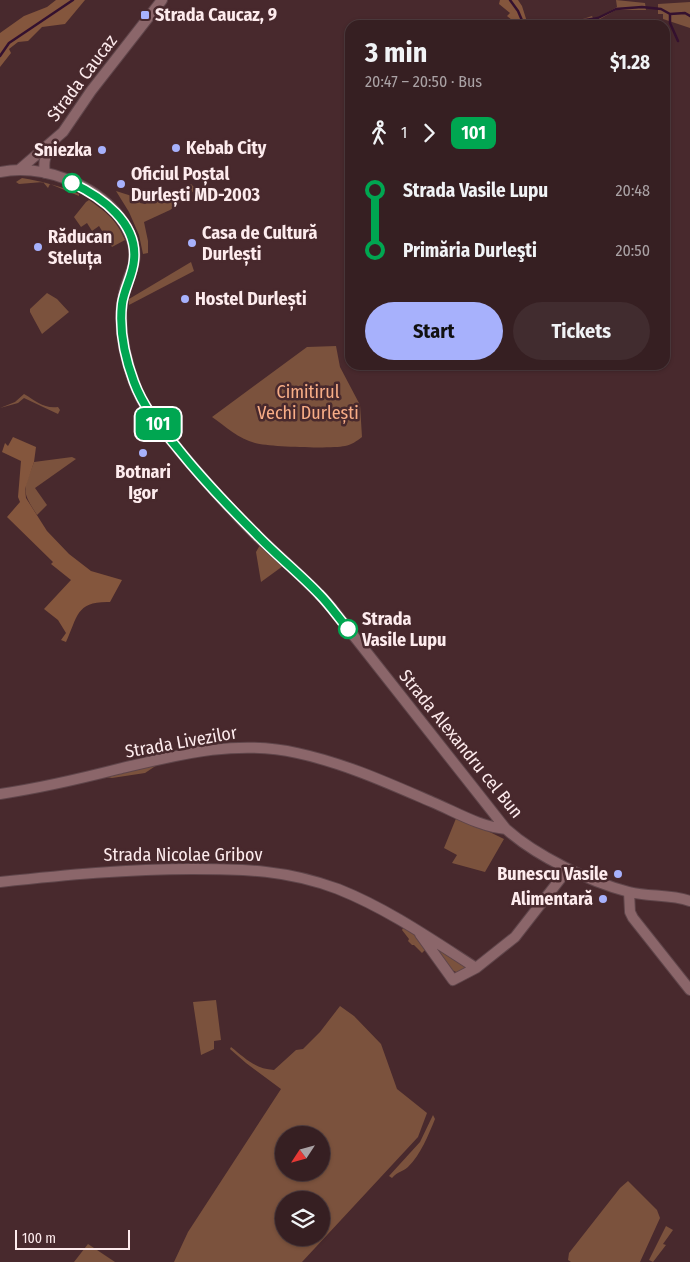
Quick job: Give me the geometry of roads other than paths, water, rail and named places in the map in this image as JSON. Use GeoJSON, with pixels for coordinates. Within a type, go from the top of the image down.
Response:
{"type":"FeatureCollection","features":[{"type":"Feature","properties":{"kind":"street","name":"Strada Caucaz"},"geometry":{"type":"LineString","coordinates":[[20,169],[56,139],[70,123],[91,91],[162,0]]}},
{"type":"Feature","properties":{"kind":"street"},"geometry":{"type":"LineString","coordinates":[[45,173],[43,164],[45,155],[56,139]]}},
{"type":"Feature","properties":{"kind":"street"},"geometry":{"type":"LineString","coordinates":[[0,172],[20,169]]}},
{"type":"Feature","properties":{"kind":"street","name":"Strada Alexandru cel Bun"},"geometry":{"type":"LineString","coordinates":[[20,169],[45,173],[88,190],[119,216],[132,241],[134,262],[123,298],[122,330],[129,368],[147,410],[229,507],[330,606],[506,829],[524,844],[568,869],[629,892],[680,898],[690,901]]}},
{"type":"Feature","properties":{"kind":"street","name":"Strada Livezilor"},"geometry":{"type":"LineString","coordinates":[[0,794],[170,757],[218,749],[256,747],[294,752],[323,760],[382,781],[486,825],[506,829]]}},
{"type":"Feature","properties":{"kind":"street","name":"Strada Nicolae Gribov"},"geometry":{"type":"LineString","coordinates":[[0,882],[92,872],[141,869],[254,869],[292,876],[338,890],[398,918],[415,928],[476,968],[454,980],[415,928]]}},
{"type":"Feature","properties":{"kind":"street"},"geometry":{"type":"LineString","coordinates":[[476,968],[515,937],[568,869]]}},
{"type":"Feature","properties":{"kind":"street"},"geometry":{"type":"LineString","coordinates":[[629,892],[630,912],[633,918],[690,990]]}},
{"type":"Feature","properties":{"kind":"waterway"},"geometry":{"type":"LineString","coordinates":[[0,56],[9,43],[73,0]]}},
{"type":"Feature","properties":{"kind":"waterway"},"geometry":{"type":"LineString","coordinates":[[510,0],[522,20]]}},
{"type":"Feature","properties":{"kind":"waterway"},"geometry":{"type":"LineString","coordinates":[[585,20],[598,18],[616,9],[642,7],[661,9],[670,14],[685,13],[690,16]]}},
{"type":"Feature","properties":{"kind":"waterway"},"geometry":{"type":"LineString","coordinates":[[670,14],[670,23],[678,41]]}},
{"type":"Feature","properties":{"kind":"place","name":"Strada Caucaz, 9"},"geometry":{"type":"Point","coordinates":[145,15]}},
{"type":"Feature","properties":{"kind":"place","name":"Kebab City"},"geometry":{"type":"Point","coordinates":[176,148]}},
{"type":"Feature","properties":{"kind":"place","name":"Sniezka"},"geometry":{"type":"Point","coordinates":[102,150]}},
{"type":"Feature","properties":{"kind":"place","name":"Oficiul Poștal Durlești MD-2003"},"geometry":{"type":"Point","coordinates":[121,184]}},
{"type":"Feature","properties":{"kind":"place","name":"Casa de Cultură Durlești"},"geometry":{"type":"Point","coordinates":[192,243]}},
{"type":"Feature","properties":{"kind":"place","name":"Răducan Steluța"},"geometry":{"type":"Point","coordinates":[38,247]}},
{"type":"Feature","properties":{"kind":"place","name":"Hostel Durlești"},"geometry":{"type":"Point","coordinates":[185,299]}},
{"type":"Feature","properties":{"kind":"place","name":"Botnari Igor"},"geometry":{"type":"Point","coordinates":[143,453]}},
{"type":"Feature","properties":{"kind":"place","name":"Strada Vasile Lupu"},"geometry":{"type":"Point","coordinates":[348,629]}},
{"type":"Feature","properties":{"kind":"place","name":"Bunescu Vasile"},"geometry":{"type":"Point","coordinates":[618,874]}},
{"type":"Feature","properties":{"kind":"place","name":"Alimentară"},"geometry":{"type":"Point","coordinates":[603,899]}},
{"type":"Feature","properties":{"kind":"park label","name":"Cimitirul Vechi Durlești"},"geometry":{"type":"Point","coordinates":[308,402]}}]}
